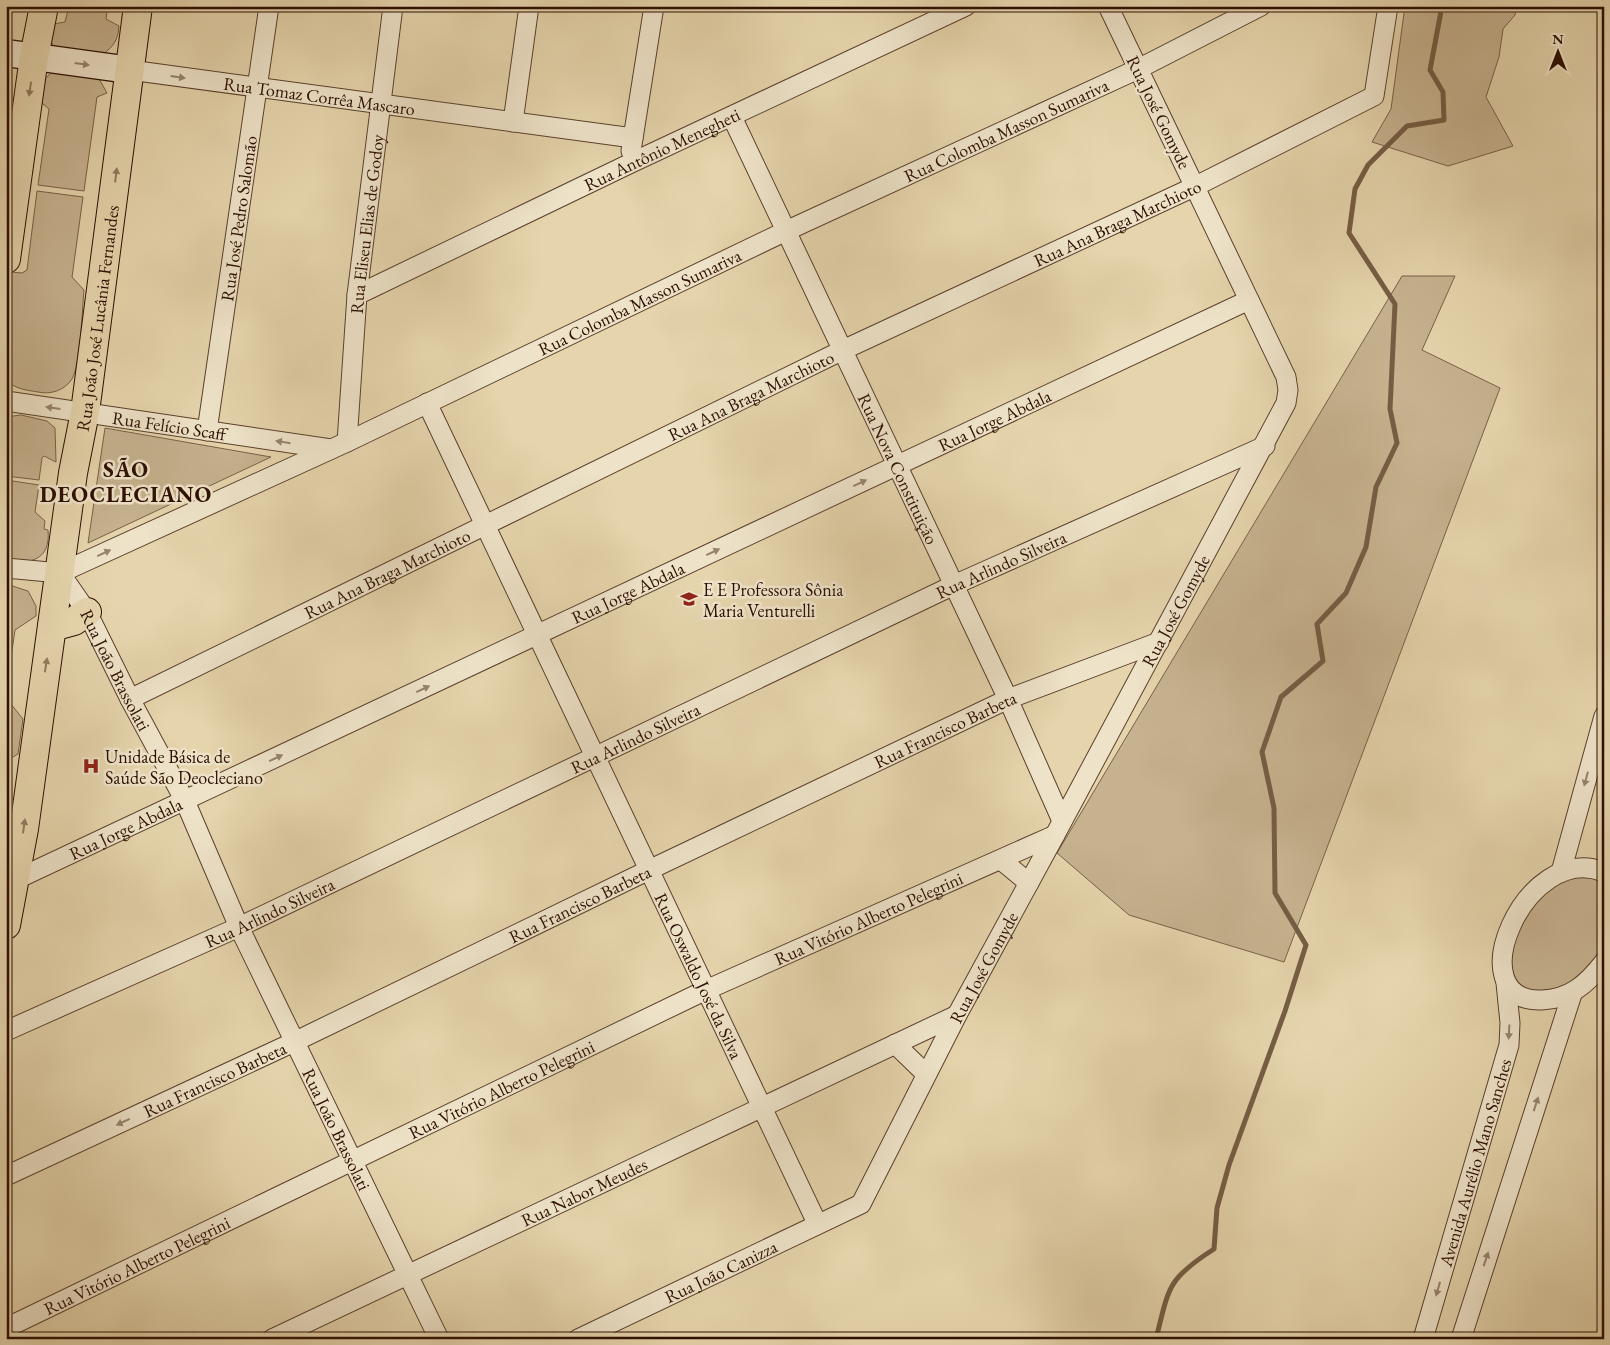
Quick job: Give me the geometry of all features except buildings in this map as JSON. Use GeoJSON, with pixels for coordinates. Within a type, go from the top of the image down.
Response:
{"type":"FeatureCollection","features":[{"type":"Feature","properties":{"kind":"main road"},"geometry":{"type":"LineString","coordinates":[[6,259],[34,57],[44,6]]}},
{"type":"Feature","properties":{"kind":"main road","name":"Rua João José Lucânia Fernandes"},"geometry":{"type":"LineString","coordinates":[[6,925],[11,880],[52,627],[73,473],[85,412],[138,6]]}},
{"type":"Feature","properties":{"kind":"main road","name":"Rua Tomaz Corrêa Mascaro"},"geometry":{"type":"LineString","coordinates":[[6,53],[130,70]]}},
{"type":"Feature","properties":{"kind":"main road"},"geometry":{"type":"LineString","coordinates":[[52,627],[74,621],[86,612]]}},
{"type":"Feature","properties":{"kind":"street","name":"Rua José Pedro Salomão"},"geometry":{"type":"LineString","coordinates":[[207,431],[269,6]]}},
{"type":"Feature","properties":{"kind":"street","name":"Rua Eliseu Elias de Godoy"},"geometry":{"type":"LineString","coordinates":[[339,446],[393,6]]}},
{"type":"Feature","properties":{"kind":"street"},"geometry":{"type":"LineString","coordinates":[[513,122],[529,6]]}},
{"type":"Feature","properties":{"kind":"street","name":"Rua Antônio Menegheti"},"geometry":{"type":"LineString","coordinates":[[357,295],[629,164],[966,6]]}},
{"type":"Feature","properties":{"kind":"street","name":"Rua José Gomyde"},"geometry":{"type":"LineString","coordinates":[[861,1204],[957,1015],[1265,446],[1286,403],[1288,390],[1286,377],[1108,6]]}},
{"type":"Feature","properties":{"kind":"street","name":"Rua Colomba Masson Sumariva"},"geometry":{"type":"LineString","coordinates":[[60,573],[339,446],[786,231],[1138,68],[1261,6]]}},
{"type":"Feature","properties":{"kind":"street","name":"Rua Ana Braga Marchioto"},"geometry":{"type":"LineString","coordinates":[[130,699],[843,350],[1196,186],[1374,96],[1388,6]]}},
{"type":"Feature","properties":{"kind":"street"},"geometry":{"type":"LineString","coordinates":[[629,164],[656,8]]}},
{"type":"Feature","properties":{"kind":"street","name":"Rua Tomaz Corrêa Mascaro"},"geometry":{"type":"LineString","coordinates":[[130,70],[633,138]]}},
{"type":"Feature","properties":{"kind":"street","name":"Rua Nova Constituição"},"geometry":{"type":"LineString","coordinates":[[732,117],[1008,699],[1059,828]]}},
{"type":"Feature","properties":{"kind":"street","name":"Rua Jorge Abdala"},"geometry":{"type":"LineString","coordinates":[[11,880],[185,801],[1249,300]]}},
{"type":"Feature","properties":{"kind":"street","name":"Rua Felício Scaff"},"geometry":{"type":"LineString","coordinates":[[6,401],[207,431],[339,446]]}},
{"type":"Feature","properties":{"kind":"street","name":"Rua Oswaldo José da Silva"},"geometry":{"type":"LineString","coordinates":[[427,403],[817,1223]]}},
{"type":"Feature","properties":{"kind":"street","name":"Rua Arlindo Silveira"},"geometry":{"type":"LineString","coordinates":[[6,1031],[239,927],[954,585],[1265,446]]}},
{"type":"Feature","properties":{"kind":"street"},"geometry":{"type":"LineString","coordinates":[[9,568],[60,573]]}},
{"type":"Feature","properties":{"kind":"street","name":"Rua João Brassolati"},"geometry":{"type":"LineString","coordinates":[[60,573],[86,612],[185,801],[239,927],[439,1339]]}},
{"type":"Feature","properties":{"kind":"street","name":"Rua Francisco Barbeta"},"geometry":{"type":"LineString","coordinates":[[6,1176],[294,1042],[1008,699],[1159,642]]}},
{"type":"Feature","properties":{"kind":"street"},"geometry":{"type":"LineString","coordinates":[[1604,716],[1561,872],[1587,867],[1604,872]]}},
{"type":"Feature","properties":{"kind":"street","name":"Rua Vitório Alberto Pelegrini"},"geometry":{"type":"LineString","coordinates":[[6,1328],[706,990],[1001,860],[1059,828]]}},
{"type":"Feature","properties":{"kind":"street"},"geometry":{"type":"LineString","coordinates":[[1001,860],[1029,883]]}},
{"type":"Feature","properties":{"kind":"street","name":"Avenida Aurélio Mano Sanches"},"geometry":{"type":"LineString","coordinates":[[1423,1339],[1509,1045],[1510,1023],[1506,983],[1502,969],[1502,952],[1512,921],[1530,896],[1546,881],[1561,872]]}},
{"type":"Feature","properties":{"kind":"street"},"geometry":{"type":"LineString","coordinates":[[1506,983],[1514,993],[1531,999],[1561,998],[1572,994],[1604,962]]}},
{"type":"Feature","properties":{"kind":"street","name":"Avenida Aurélio Mano Sanches"},"geometry":{"type":"LineString","coordinates":[[1461,1339],[1572,994]]}},
{"type":"Feature","properties":{"kind":"street","name":"Rua Nabor Meudes"},"geometry":{"type":"LineString","coordinates":[[272,1339],[957,1015]]}},
{"type":"Feature","properties":{"kind":"street"},"geometry":{"type":"LineString","coordinates":[[895,1044],[926,1074]]}},
{"type":"Feature","properties":{"kind":"street","name":"Rua João Canizza"},"geometry":{"type":"LineString","coordinates":[[578,1339],[817,1223],[861,1204]]}},
{"type":"Feature","properties":{"kind":"street"},"geometry":{"type":"LineString","coordinates":[[6,1332],[9,1339]]}},
{"type":"Feature","properties":{"kind":"shaded area"},"geometry":{"type":"Polygon","coordinates":[[[69,6],[108,6],[106,19],[119,26],[115,42],[103,54],[54,47],[49,38],[47,25],[65,22],[69,6]]]}},
{"type":"Feature","properties":{"kind":"shaded area"},"geometry":{"type":"Polygon","coordinates":[[[1405,6],[1517,6],[1515,15],[1503,29],[1499,57],[1486,97],[1513,146],[1448,166],[1372,142],[1391,109],[1405,6]]]}},
{"type":"Feature","properties":{"kind":"shaded area"},"geometry":{"type":"Polygon","coordinates":[[[51,73],[98,77],[107,93],[97,97],[84,191],[38,185],[49,109],[37,99],[41,82],[51,73]]]}},
{"type":"Feature","properties":{"kind":"shaded area"},"geometry":{"type":"Polygon","coordinates":[[[37,191],[83,197],[72,277],[84,290],[81,336],[77,361],[75,371],[69,383],[62,389],[48,393],[21,389],[6,380],[6,306],[11,272],[22,273],[27,270],[37,191]]]}},
{"type":"Feature","properties":{"kind":"shaded area"},"geometry":{"type":"Polygon","coordinates":[[[1402,276],[1455,276],[1422,350],[1500,388],[1284,962],[1129,915],[1057,853],[1402,276]]]}},
{"type":"Feature","properties":{"kind":"shaded area"},"geometry":{"type":"Polygon","coordinates":[[[21,415],[47,421],[55,428],[56,462],[44,456],[42,458],[39,480],[6,476],[6,417],[21,415]]]}},
{"type":"Feature","properties":{"kind":"shaded area"},"geometry":{"type":"Polygon","coordinates":[[[105,428],[271,457],[88,543],[105,428]]]}},
{"type":"Feature","properties":{"kind":"shaded area"},"geometry":{"type":"Polygon","coordinates":[[[6,480],[39,485],[35,512],[45,521],[44,529],[48,530],[48,540],[42,554],[31,561],[6,563],[6,480]]]}},
{"type":"Feature","properties":{"kind":"shaded area"},"geometry":{"type":"Polygon","coordinates":[[[6,584],[28,591],[36,606],[36,616],[15,630],[6,692],[6,584]]]}},
{"type":"Feature","properties":{"kind":"shaded area"},"geometry":{"type":"Polygon","coordinates":[[[6,698],[23,719],[18,754],[6,761],[6,698]]]}},
{"type":"Feature","properties":{"kind":"shaded area"},"geometry":{"type":"Polygon","coordinates":[[[1562,877],[1604,878],[1604,948],[1591,968],[1570,990],[1524,993],[1507,968],[1508,952],[1534,900],[1562,877]]]}},
{"type":"Feature","properties":{"kind":"waterway"},"geometry":{"type":"LineString","coordinates":[[1156,1339],[1164,1307],[1172,1286],[1187,1268],[1214,1249],[1217,1208],[1229,1165],[1285,1011],[1306,945],[1275,893],[1274,808],[1262,752],[1281,697],[1323,661],[1317,624],[1346,593],[1366,547],[1376,487],[1397,443],[1390,409],[1395,304],[1349,233],[1355,189],[1368,165],[1407,126],[1444,120],[1443,92],[1430,70],[1442,6]]}},
{"type":"Feature","properties":{"kind":"place","name":"E E Professora Sônia Maria Venturelli"},"geometry":{"type":"Point","coordinates":[689,599]}},
{"type":"Feature","properties":{"kind":"place","name":"Unidade Básica de Saúde São Deocleciano"},"geometry":{"type":"Point","coordinates":[91,766]}},
{"type":"Feature","properties":{"kind":"district","name":"SÃO DEOCLECIANO"},"geometry":{"type":"Point","coordinates":[126,482]}}]}
